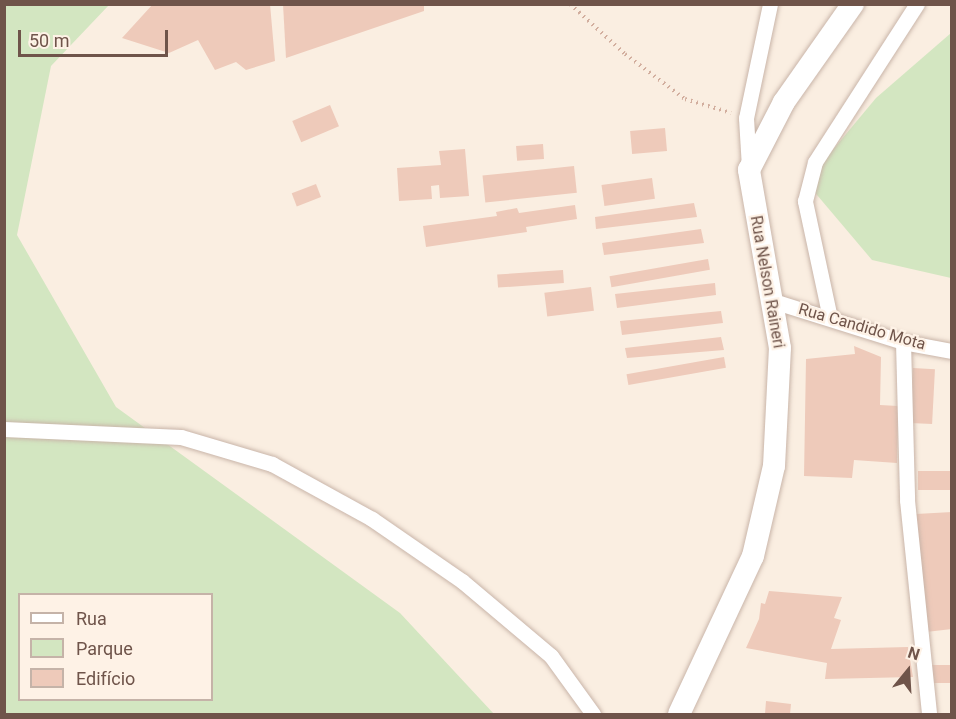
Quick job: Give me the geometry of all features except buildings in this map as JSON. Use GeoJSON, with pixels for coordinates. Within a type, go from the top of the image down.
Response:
{"type":"FeatureCollection","features":[{"type":"Feature","properties":{"kind":"main road"},"geometry":{"type":"LineString","coordinates":[[749,170],[784,102],[853,4]]}},
{"type":"Feature","properties":{"kind":"main road","name":"Rua Nelson Raineri"},"geometry":{"type":"LineString","coordinates":[[679,714],[732,605],[765,513],[774,466],[780,359],[773,301],[749,170]]}},
{"type":"Feature","properties":{"kind":"street"},"geometry":{"type":"LineString","coordinates":[[749,170],[746,118],[770,4]]}},
{"type":"Feature","properties":{"kind":"street"},"geometry":{"type":"LineString","coordinates":[[830,318],[805,201],[815,162],[917,4]]}},
{"type":"Feature","properties":{"kind":"street","name":"Rua Candido Mota"},"geometry":{"type":"LineString","coordinates":[[773,301],[903,342],[951,351]]}},
{"type":"Feature","properties":{"kind":"street"},"geometry":{"type":"LineString","coordinates":[[903,342],[907,500],[929,714]]}},
{"type":"Feature","properties":{"kind":"street"},"geometry":{"type":"LineString","coordinates":[[4,429],[106,430],[181,436],[272,464],[372,519],[462,581],[551,656],[593,714]]}},
{"type":"Feature","properties":{"kind":"path"},"geometry":{"type":"LineString","coordinates":[[570,4],[625,54],[685,99],[746,118]]}},
{"type":"Feature","properties":{"kind":"green space"},"geometry":{"type":"Polygon","coordinates":[[[4,5],[109,5],[51,66],[17,235],[116,407],[400,613],[494,714],[5,714],[4,5]]]}},
{"type":"Feature","properties":{"kind":"green space"},"geometry":{"type":"Polygon","coordinates":[[[951,33],[951,278],[872,260],[806,182],[876,98],[951,33]]]}}]}
